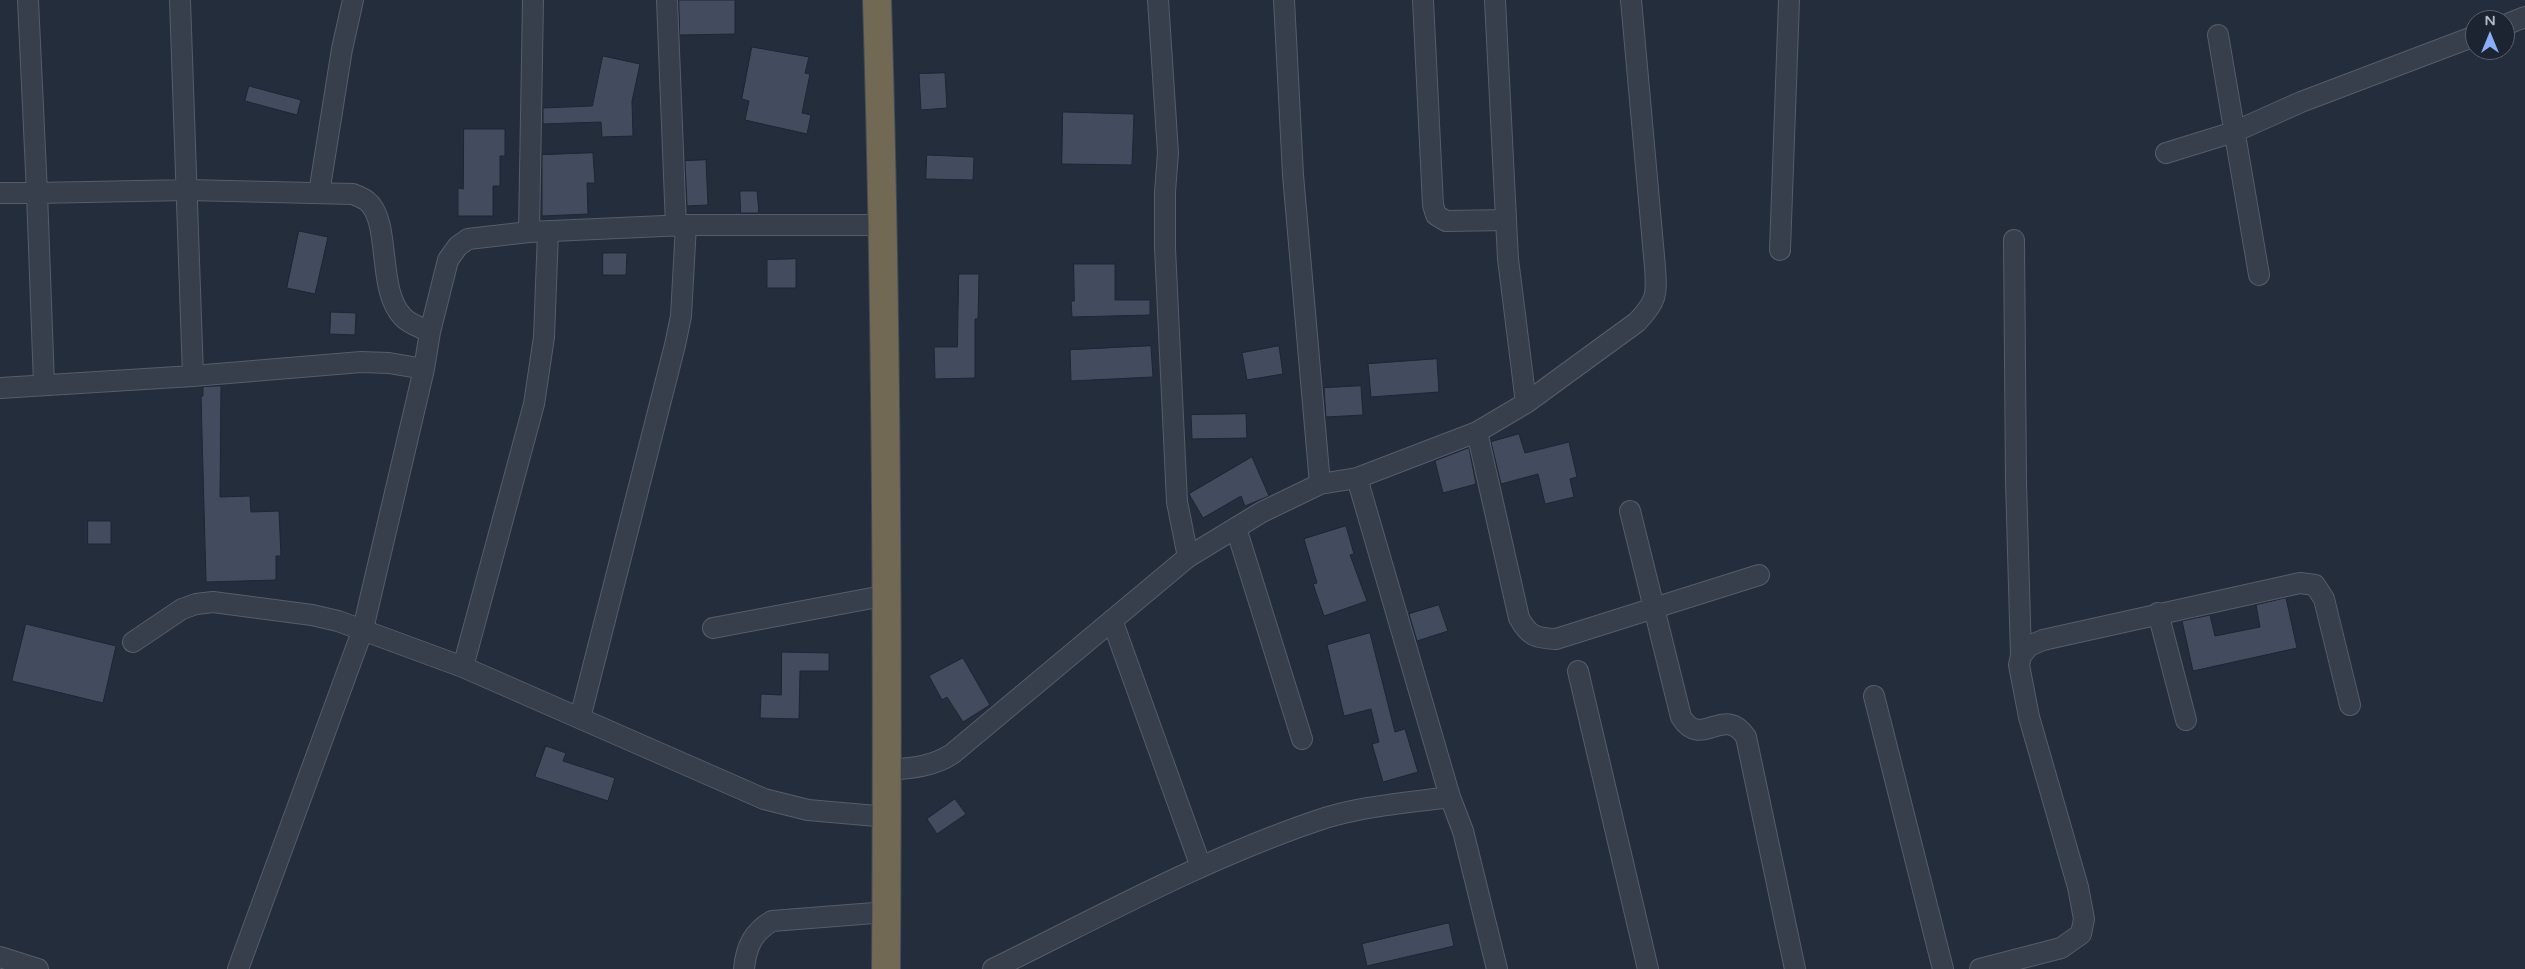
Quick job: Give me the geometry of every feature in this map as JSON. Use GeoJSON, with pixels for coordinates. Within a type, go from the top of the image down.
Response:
{"type":"FeatureCollection","features":[{"type":"Feature","properties":{"kind":"highway"},"geometry":{"type":"LineString","coordinates":[[877,0],[884,225],[888,595],[886,969]]}},
{"type":"Feature","properties":{"kind":"street"},"geometry":{"type":"LineString","coordinates":[[28,0],[38,193],[44,386]]}},
{"type":"Feature","properties":{"kind":"street"},"geometry":{"type":"LineString","coordinates":[[180,0],[188,190],[192,376]]}},
{"type":"Feature","properties":{"kind":"street"},"geometry":{"type":"LineString","coordinates":[[319,193],[342,49],[353,0]]}},
{"type":"Feature","properties":{"kind":"street"},"geometry":{"type":"LineString","coordinates":[[463,667],[534,404],[544,337],[539,232],[533,0]]}},
{"type":"Feature","properties":{"kind":"street"},"geometry":{"type":"LineString","coordinates":[[580,718],[681,316],[681,225],[668,0]]}},
{"type":"Feature","properties":{"kind":"street"},"geometry":{"type":"LineString","coordinates":[[1158,0],[1168,153],[1165,192],[1166,248],[1177,502],[1188,557]]}},
{"type":"Feature","properties":{"kind":"street"},"geometry":{"type":"LineString","coordinates":[[1284,0],[1293,175],[1320,484]]}},
{"type":"Feature","properties":{"kind":"street"},"geometry":{"type":"LineString","coordinates":[[1423,0],[1433,205],[1436,215],[1446,221],[1506,220]]}},
{"type":"Feature","properties":{"kind":"street"},"geometry":{"type":"LineString","coordinates":[[1495,0],[1508,258],[1526,403]]}},
{"type":"Feature","properties":{"kind":"street"},"geometry":{"type":"LineString","coordinates":[[888,770],[926,766],[942,761],[1188,557],[1236,528],[1320,484],[1357,478],[1476,432],[1526,403],[1637,322],[1652,307],[1656,288],[1655,267],[1631,0]]}},
{"type":"Feature","properties":{"kind":"street"},"geometry":{"type":"LineString","coordinates":[[1780,250],[1789,0]]}},
{"type":"Feature","properties":{"kind":"street"},"geometry":{"type":"LineString","coordinates":[[2218,35],[2259,275]]}},
{"type":"Feature","properties":{"kind":"street"},"geometry":{"type":"LineString","coordinates":[[2166,153],[2234,132],[2302,102],[2465,40]]}},
{"type":"Feature","properties":{"kind":"street"},"geometry":{"type":"LineString","coordinates":[[0,193],[188,190],[353,194],[368,201],[377,215],[389,289],[396,306],[403,318],[430,332]]}},
{"type":"Feature","properties":{"kind":"street"},"geometry":{"type":"LineString","coordinates":[[238,969],[363,629],[424,369],[430,332],[448,260],[458,246],[468,239],[539,232],[681,225],[884,225]]}},
{"type":"Feature","properties":{"kind":"street"},"geometry":{"type":"LineString","coordinates":[[1980,969],[2061,948],[2081,934],[2084,919],[2078,887],[2029,717],[2019,665],[2021,656],[2016,482],[2014,240]]}},
{"type":"Feature","properties":{"kind":"street"},"geometry":{"type":"LineString","coordinates":[[0,388],[192,376],[361,362],[389,363],[424,369]]}},
{"type":"Feature","properties":{"kind":"street"},"geometry":{"type":"LineString","coordinates":[[1476,432],[1519,618],[1526,630],[1539,638],[1556,639],[1759,575]]}},
{"type":"Feature","properties":{"kind":"street"},"geometry":{"type":"LineString","coordinates":[[1357,478],[1450,797],[1463,831],[1497,969]]}},
{"type":"Feature","properties":{"kind":"street"},"geometry":{"type":"LineString","coordinates":[[1630,511],[1681,717],[1686,726],[1701,731],[1720,725],[1733,724],[1741,729],[1746,737],[1795,969]]}},
{"type":"Feature","properties":{"kind":"street"},"geometry":{"type":"LineString","coordinates":[[1236,528],[1302,739]]}},
{"type":"Feature","properties":{"kind":"street"},"geometry":{"type":"LineString","coordinates":[[2021,656],[2029,646],[2043,640],[2300,583],[2315,585],[2324,599],[2350,705]]}},
{"type":"Feature","properties":{"kind":"street"},"geometry":{"type":"LineString","coordinates":[[712,628],[888,595]]}},
{"type":"Feature","properties":{"kind":"street"},"geometry":{"type":"LineString","coordinates":[[133,642],[182,609],[196,604],[213,602],[312,615],[363,629],[463,667],[764,799],[808,810],[888,817]]}},
{"type":"Feature","properties":{"kind":"street"},"geometry":{"type":"LineString","coordinates":[[2158,613],[2186,720]]}},
{"type":"Feature","properties":{"kind":"street"},"geometry":{"type":"LineString","coordinates":[[1112,620],[1201,867]]}},
{"type":"Feature","properties":{"kind":"street"},"geometry":{"type":"LineString","coordinates":[[1578,671],[1648,969]]}},
{"type":"Feature","properties":{"kind":"street"},"geometry":{"type":"LineString","coordinates":[[1874,696],[1943,969]]}},
{"type":"Feature","properties":{"kind":"street"},"geometry":{"type":"LineString","coordinates":[[993,969],[1201,867],[1317,821],[1348,812],[1450,797]]}},
{"type":"Feature","properties":{"kind":"street"},"geometry":{"type":"LineString","coordinates":[[744,969],[750,942],[759,929],[772,921],[887,912]]}},
{"type":"Feature","properties":{"kind":"street"},"geometry":{"type":"LineString","coordinates":[[0,957],[38,969]]}},
{"type":"Feature","properties":{"kind":"building"},"geometry":{"type":"Polygon","coordinates":[[[679,0],[735,0],[735,34],[680,35],[679,0]]]}},
{"type":"Feature","properties":{"kind":"building"},"geometry":{"type":"Polygon","coordinates":[[[752,47],[809,57],[805,73],[810,74],[802,113],[811,115],[807,134],[745,120],[749,101],[742,99],[752,47]]]}},
{"type":"Feature","properties":{"kind":"building"},"geometry":{"type":"Polygon","coordinates":[[[603,56],[640,64],[632,101],[633,136],[602,137],[601,122],[543,124],[543,108],[592,106],[603,56]]]}},
{"type":"Feature","properties":{"kind":"building"},"geometry":{"type":"Polygon","coordinates":[[[945,73],[947,108],[921,110],[919,74],[945,73]]]}},
{"type":"Feature","properties":{"kind":"building"},"geometry":{"type":"Polygon","coordinates":[[[249,86],[301,100],[297,115],[245,101],[249,86]]]}},
{"type":"Feature","properties":{"kind":"building"},"geometry":{"type":"Polygon","coordinates":[[[1063,112],[1134,114],[1132,165],[1062,164],[1063,112]]]}},
{"type":"Feature","properties":{"kind":"building"},"geometry":{"type":"Polygon","coordinates":[[[464,129],[505,129],[505,156],[500,156],[500,186],[493,186],[493,216],[458,216],[458,188],[463,189],[464,129]]]}},
{"type":"Feature","properties":{"kind":"building"},"geometry":{"type":"Polygon","coordinates":[[[593,153],[595,183],[587,183],[588,214],[542,216],[542,155],[593,153]]]}},
{"type":"Feature","properties":{"kind":"building"},"geometry":{"type":"Polygon","coordinates":[[[927,155],[974,157],[973,180],[926,179],[927,155]]]}},
{"type":"Feature","properties":{"kind":"building"},"geometry":{"type":"Polygon","coordinates":[[[706,160],[708,205],[687,206],[685,161],[706,160]]]}},
{"type":"Feature","properties":{"kind":"building"},"geometry":{"type":"Polygon","coordinates":[[[740,191],[757,191],[759,213],[741,213],[740,191]]]}},
{"type":"Feature","properties":{"kind":"building"},"geometry":{"type":"Polygon","coordinates":[[[299,231],[328,237],[315,294],[287,288],[299,231]]]}},
{"type":"Feature","properties":{"kind":"building"},"geometry":{"type":"Polygon","coordinates":[[[603,253],[627,253],[626,275],[603,275],[603,253]]]}},
{"type":"Feature","properties":{"kind":"building"},"geometry":{"type":"Polygon","coordinates":[[[796,259],[796,288],[767,288],[767,260],[796,259]]]}},
{"type":"Feature","properties":{"kind":"building"},"geometry":{"type":"Polygon","coordinates":[[[1074,264],[1115,264],[1115,300],[1150,300],[1150,315],[1072,317],[1071,301],[1074,301],[1074,264]]]}},
{"type":"Feature","properties":{"kind":"building"},"geometry":{"type":"Polygon","coordinates":[[[959,274],[979,274],[978,319],[975,319],[975,378],[935,379],[934,347],[957,347],[959,274]]]}},
{"type":"Feature","properties":{"kind":"building"},"geometry":{"type":"Polygon","coordinates":[[[331,312],[356,313],[355,335],[330,334],[331,312]]]}},
{"type":"Feature","properties":{"kind":"building"},"geometry":{"type":"Polygon","coordinates":[[[1151,346],[1153,377],[1071,381],[1070,350],[1151,346]]]}},
{"type":"Feature","properties":{"kind":"building"},"geometry":{"type":"Polygon","coordinates":[[[1279,346],[1283,374],[1247,380],[1242,353],[1279,346]]]}},
{"type":"Feature","properties":{"kind":"building"},"geometry":{"type":"Polygon","coordinates":[[[1437,359],[1439,392],[1371,397],[1368,364],[1437,359]]]}},
{"type":"Feature","properties":{"kind":"building"},"geometry":{"type":"Polygon","coordinates":[[[221,386],[220,497],[250,496],[251,512],[279,511],[281,556],[276,556],[276,580],[206,582],[201,396],[203,396],[203,387],[221,386]]]}},
{"type":"Feature","properties":{"kind":"building"},"geometry":{"type":"Polygon","coordinates":[[[1361,386],[1363,415],[1326,417],[1324,388],[1361,386]]]}},
{"type":"Feature","properties":{"kind":"building"},"geometry":{"type":"Polygon","coordinates":[[[1246,414],[1247,438],[1192,439],[1191,415],[1246,414]]]}},
{"type":"Feature","properties":{"kind":"building"},"geometry":{"type":"Polygon","coordinates":[[[1519,434],[1525,453],[1569,442],[1577,477],[1570,479],[1574,497],[1545,504],[1538,474],[1501,484],[1491,442],[1519,434]]]}},
{"type":"Feature","properties":{"kind":"building"},"geometry":{"type":"Polygon","coordinates":[[[1469,448],[1476,484],[1443,493],[1435,461],[1469,448]]]}},
{"type":"Feature","properties":{"kind":"building"},"geometry":{"type":"Polygon","coordinates":[[[1252,457],[1269,496],[1245,506],[1241,496],[1203,518],[1189,494],[1252,457]]]}},
{"type":"Feature","properties":{"kind":"building"},"geometry":{"type":"Polygon","coordinates":[[[88,521],[111,521],[111,544],[88,544],[88,521]]]}},
{"type":"Feature","properties":{"kind":"building"},"geometry":{"type":"Polygon","coordinates":[[[1346,526],[1354,554],[1350,555],[1367,601],[1324,616],[1313,584],[1317,583],[1304,539],[1346,526]]]}},
{"type":"Feature","properties":{"kind":"building"},"geometry":{"type":"Polygon","coordinates":[[[2286,598],[2297,648],[2193,671],[2182,621],[2210,615],[2215,636],[2260,627],[2256,605],[2286,598]]]}},
{"type":"Feature","properties":{"kind":"building"},"geometry":{"type":"Polygon","coordinates":[[[1439,605],[1448,631],[1417,641],[1409,614],[1439,605]]]}},
{"type":"Feature","properties":{"kind":"building"},"geometry":{"type":"Polygon","coordinates":[[[26,624],[116,646],[103,703],[12,681],[26,624]]]}},
{"type":"Feature","properties":{"kind":"building"},"geometry":{"type":"Polygon","coordinates":[[[1370,633],[1395,732],[1405,729],[1418,772],[1383,782],[1372,744],[1379,742],[1371,709],[1344,716],[1327,645],[1370,633]]]}},
{"type":"Feature","properties":{"kind":"building"},"geometry":{"type":"Polygon","coordinates":[[[782,652],[829,653],[829,671],[800,671],[799,719],[760,718],[761,694],[781,695],[782,652]]]}},
{"type":"Feature","properties":{"kind":"building"},"geometry":{"type":"Polygon","coordinates":[[[963,658],[990,705],[963,722],[947,697],[942,700],[929,676],[963,658]]]}},
{"type":"Feature","properties":{"kind":"building"},"geometry":{"type":"Polygon","coordinates":[[[546,746],[566,753],[563,761],[615,778],[608,801],[535,777],[546,746]]]}},
{"type":"Feature","properties":{"kind":"building"},"geometry":{"type":"Polygon","coordinates":[[[955,799],[966,814],[937,834],[927,819],[955,799]]]}},
{"type":"Feature","properties":{"kind":"building"},"geometry":{"type":"Polygon","coordinates":[[[1449,923],[1454,946],[1367,966],[1362,944],[1449,923]]]}}]}
